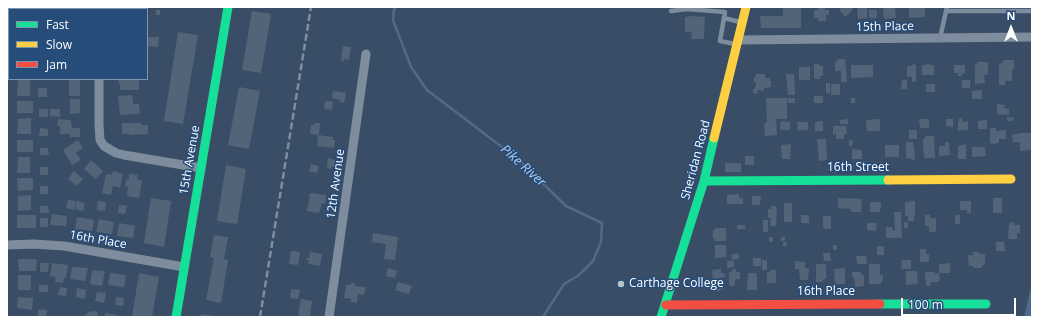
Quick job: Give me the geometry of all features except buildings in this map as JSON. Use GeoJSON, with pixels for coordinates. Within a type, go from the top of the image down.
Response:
{"type":"FeatureCollection","features":[{"type":"Feature","properties":{"kind":"street","name":"15th Avenue"},"geometry":{"type":"LineString","coordinates":[[176,317],[228,7]]}},
{"type":"Feature","properties":{"kind":"street","name":"Sheridan Road"},"geometry":{"type":"LineString","coordinates":[[661,317],[666,306],[704,181],[746,7]]}},
{"type":"Feature","properties":{"kind":"street","name":"15th Place"},"geometry":{"type":"LineString","coordinates":[[737,42],[1032,37]]}},
{"type":"Feature","properties":{"kind":"street","name":"12th Avenue"},"geometry":{"type":"LineString","coordinates":[[329,317],[366,54]]}},
{"type":"Feature","properties":{"kind":"street"},"geometry":{"type":"LineString","coordinates":[[99,80],[100,140],[104,146],[124,156],[201,168]]}},
{"type":"Feature","properties":{"kind":"street","name":"16th Street"},"geometry":{"type":"LineString","coordinates":[[704,181],[1011,179]]}},
{"type":"Feature","properties":{"kind":"street","name":"16th Place"},"geometry":{"type":"LineString","coordinates":[[7,245],[42,244],[64,246],[184,267]]}},
{"type":"Feature","properties":{"kind":"street","name":"16th Place"},"geometry":{"type":"LineString","coordinates":[[666,306],[986,304]]}},
{"type":"Feature","properties":{"kind":"lane"},"geometry":{"type":"LineString","coordinates":[[672,11],[686,9],[725,12],[720,41],[737,42]]}},
{"type":"Feature","properties":{"kind":"lane"},"geometry":{"type":"LineString","coordinates":[[940,38],[947,9],[1032,11]]}},
{"type":"Feature","properties":{"kind":"lane"},"geometry":{"type":"LineString","coordinates":[[724,18],[742,22]]}},
{"type":"Feature","properties":{"kind":"water"},"geometry":{"type":"Polygon","coordinates":[[[1032,283],[1032,317],[1024,317],[1032,283]]]}},
{"type":"Feature","properties":{"kind":"waterway","name":"Pike River"},"geometry":{"type":"LineString","coordinates":[[396,7],[394,9],[393,20],[411,67],[427,90],[519,160],[566,206],[602,223],[601,242],[593,261],[579,275],[564,284],[543,317]]}},
{"type":"Feature","properties":{"kind":"railway"},"geometry":{"type":"LineString","coordinates":[[260,317],[311,7]]}},
{"type":"Feature","properties":{"kind":"traffic: fast"},"geometry":{"type":"LineString","coordinates":[[176,317],[228,7]]}},
{"type":"Feature","properties":{"kind":"traffic: fast"},"geometry":{"type":"LineString","coordinates":[[661,317],[704,181],[714,138]]}},
{"type":"Feature","properties":{"kind":"traffic: fast"},"geometry":{"type":"LineString","coordinates":[[704,181],[888,180]]}},
{"type":"Feature","properties":{"kind":"traffic: fast"},"geometry":{"type":"LineString","coordinates":[[880,304],[986,304]]}},
{"type":"Feature","properties":{"kind":"traffic: slow"},"geometry":{"type":"LineString","coordinates":[[714,138],[746,7]]}},
{"type":"Feature","properties":{"kind":"traffic: slow"},"geometry":{"type":"LineString","coordinates":[[888,180],[1011,179]]}},
{"type":"Feature","properties":{"kind":"traffic: jam"},"geometry":{"type":"LineString","coordinates":[[666,305],[880,304]]}},
{"type":"Feature","properties":{"kind":"place","name":"Carthage College"},"geometry":{"type":"Point","coordinates":[621,284]}}]}
